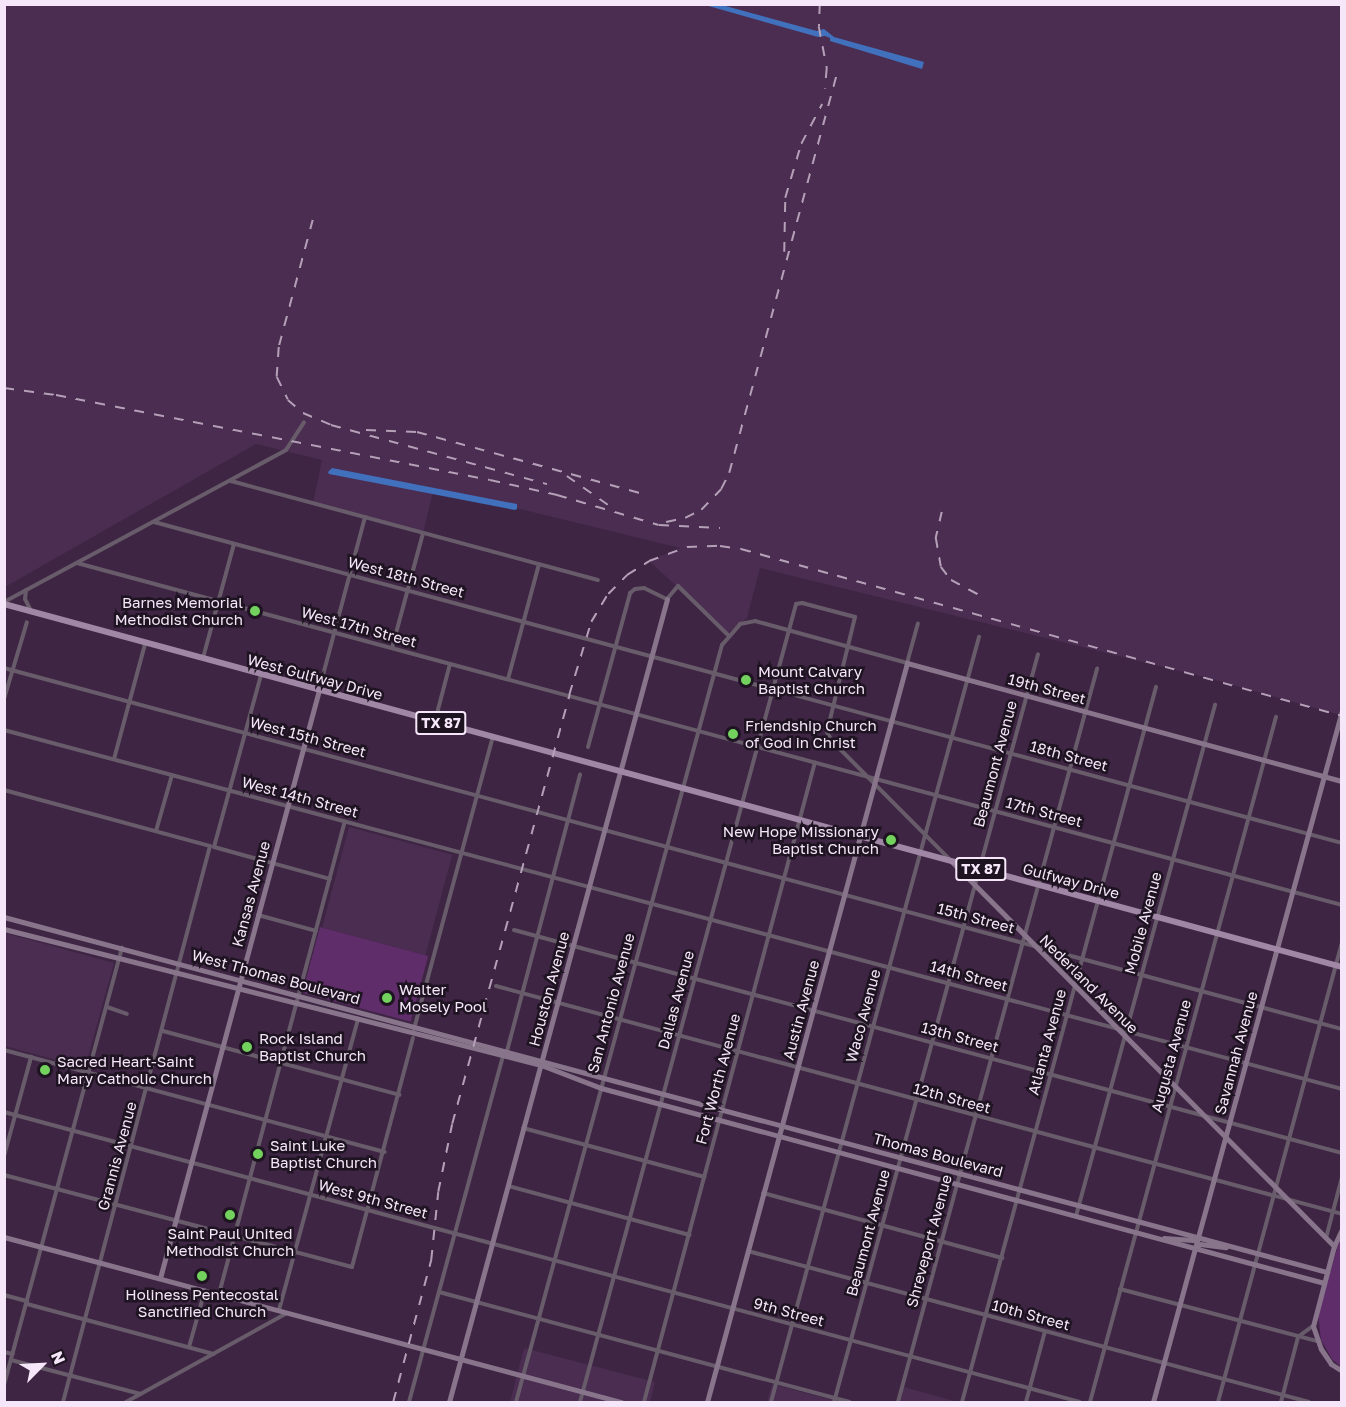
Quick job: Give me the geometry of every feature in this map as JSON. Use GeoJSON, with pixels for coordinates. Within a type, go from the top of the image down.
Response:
{"type":"FeatureCollection","features":[{"type":"Feature","properties":{"kind":"main road","name":"West Gulfway Drive"},"geometry":{"type":"LineString","coordinates":[[4,603],[145,644],[620,772]]}},
{"type":"Feature","properties":{"kind":"main road","name":"Gulfway Drive"},"geometry":{"type":"LineString","coordinates":[[620,772],[1339,966]]}},
{"type":"Feature","properties":{"kind":"street"},"geometry":{"type":"LineString","coordinates":[[4,603],[286,450],[304,423]]}},
{"type":"Feature","properties":{"kind":"street"},"geometry":{"type":"LineString","coordinates":[[231,481],[598,580]]}},
{"type":"Feature","properties":{"kind":"street","name":"Kansas Avenue"},"geometry":{"type":"LineString","coordinates":[[160,1278],[365,517]]}},
{"type":"Feature","properties":{"kind":"street","name":"West 18th Street"},"geometry":{"type":"LineString","coordinates":[[154,522],[651,656]]}},
{"type":"Feature","properties":{"kind":"street"},"geometry":{"type":"LineString","coordinates":[[392,648],[423,532]]}},
{"type":"Feature","properties":{"kind":"street"},"geometry":{"type":"LineString","coordinates":[[203,659],[234,544]]}},
{"type":"Feature","properties":{"kind":"street","name":"West 17th Street"},"geometry":{"type":"LineString","coordinates":[[77,563],[636,714]]}},
{"type":"Feature","properties":{"kind":"street"},"geometry":{"type":"LineString","coordinates":[[508,679],[539,564]]}},
{"type":"Feature","properties":{"kind":"street","name":"Houston Avenue"},"geometry":{"type":"LineString","coordinates":[[449,1402],[667,599],[678,586],[728,635]]}},
{"type":"Feature","properties":{"kind":"street"},"geometry":{"type":"LineString","coordinates":[[588,747],[630,593],[635,589],[644,588],[667,599]]}},
{"type":"Feature","properties":{"kind":"street"},"geometry":{"type":"LineString","coordinates":[[26,590],[25,599],[32,611]]}},
{"type":"Feature","properties":{"kind":"street","name":"Dallas Avenue"},"geometry":{"type":"LineString","coordinates":[[580,1402],[796,604],[802,603],[855,617],[848,647]]}},
{"type":"Feature","properties":{"kind":"street","name":"19th Street"},"geometry":{"type":"LineString","coordinates":[[728,635],[747,621],[1341,781]]}},
{"type":"Feature","properties":{"kind":"street"},"geometry":{"type":"LineString","coordinates":[[4,699],[27,622]]}},
{"type":"Feature","properties":{"kind":"street","name":"Austin Avenue"},"geometry":{"type":"LineString","coordinates":[[707,1402],[918,623]]}},
{"type":"Feature","properties":{"kind":"street","name":"San Antonio Avenue"},"geometry":{"type":"LineString","coordinates":[[516,1402],[713,672],[722,645],[728,635]]}},
{"type":"Feature","properties":{"kind":"street","name":"Waco Avenue"},"geometry":{"type":"LineString","coordinates":[[771,1402],[979,637]]}},
{"type":"Feature","properties":{"kind":"street"},"geometry":{"type":"LineString","coordinates":[[114,759],[145,644]]}},
{"type":"Feature","properties":{"kind":"street"},"geometry":{"type":"LineString","coordinates":[[832,705],[848,647]]}},
{"type":"Feature","properties":{"kind":"street","name":"Beaumont Avenue"},"geometry":{"type":"LineString","coordinates":[[835,1401],[1038,654]]}},
{"type":"Feature","properties":{"kind":"street","name":"18th Street"},"geometry":{"type":"LineString","coordinates":[[651,656],[1341,843]]}},
{"type":"Feature","properties":{"kind":"street"},"geometry":{"type":"LineString","coordinates":[[435,722],[450,664]]}},
{"type":"Feature","properties":{"kind":"street","name":"West 15th Street"},"geometry":{"type":"LineString","coordinates":[[4,668],[604,830]]}},
{"type":"Feature","properties":{"kind":"street","name":"Shreveport Avenue"},"geometry":{"type":"LineString","coordinates":[[898,1402],[1097,669]]}},
{"type":"Feature","properties":{"kind":"street","name":"Grannis Avenue"},"geometry":{"type":"LineString","coordinates":[[63,1402],[180,963],[261,675]]}},
{"type":"Feature","properties":{"kind":"street","name":"Atlanta Avenue"},"geometry":{"type":"LineString","coordinates":[[962,1402],[1156,687]]}},
{"type":"Feature","properties":{"kind":"street","name":"Nederland Avenue"},"geometry":{"type":"LineString","coordinates":[[832,705],[826,726],[829,737],[1334,1246]]}},
{"type":"Feature","properties":{"kind":"street","name":"Mobile Avenue"},"geometry":{"type":"LineString","coordinates":[[1076,1216],[1215,705]]}},
{"type":"Feature","properties":{"kind":"street","name":"Savannah Avenue"},"geometry":{"type":"LineString","coordinates":[[1153,1402],[1341,710]]}},
{"type":"Feature","properties":{"kind":"street"},"geometry":{"type":"LineString","coordinates":[[636,714],[866,775]]}},
{"type":"Feature","properties":{"kind":"street","name":"Augusta Avenue"},"geometry":{"type":"LineString","coordinates":[[1090,1402],[1276,717]]}},
{"type":"Feature","properties":{"kind":"street","name":"West 14th Street"},"geometry":{"type":"LineString","coordinates":[[4,730],[590,886]]}},
{"type":"Feature","properties":{"kind":"street"},"geometry":{"type":"LineString","coordinates":[[4,1175],[352,1267],[385,1152],[414,1036],[414,1026],[493,737]]}},
{"type":"Feature","properties":{"kind":"street","name":"Fort Worth Avenue"},"geometry":{"type":"LineString","coordinates":[[644,1402],[816,762]]}},
{"type":"Feature","properties":{"kind":"street"},"geometry":{"type":"LineString","coordinates":[[409,1402],[580,774]]}},
{"type":"Feature","properties":{"kind":"street"},"geometry":{"type":"LineString","coordinates":[[156,831],[172,775]]}},
{"type":"Feature","properties":{"kind":"street","name":"17th Street"},"geometry":{"type":"LineString","coordinates":[[875,782],[936,795],[1341,905]]}},
{"type":"Feature","properties":{"kind":"street"},"geometry":{"type":"LineString","coordinates":[[4,790],[330,879]]}},
{"type":"Feature","properties":{"kind":"street"},"geometry":{"type":"LineString","coordinates":[[219,1294],[345,822]]}},
{"type":"Feature","properties":{"kind":"street","name":"15th Street"},"geometry":{"type":"LineString","coordinates":[[604,830],[1341,1029]]}},
{"type":"Feature","properties":{"kind":"street","name":"14th Street"},"geometry":{"type":"LineString","coordinates":[[590,886],[1067,1015],[1124,1033],[1186,1047],[1341,1089]]}},
{"type":"Feature","properties":{"kind":"street"},"geometry":{"type":"LineString","coordinates":[[258,915],[316,931]]}},
{"type":"Feature","properties":{"kind":"street","name":"West Thomas Boulevard"},"geometry":{"type":"LineString","coordinates":[[4,917],[414,1026],[505,1054]]}},
{"type":"Feature","properties":{"kind":"street"},"geometry":{"type":"LineString","coordinates":[[34,937],[37,925]]}},
{"type":"Feature","properties":{"kind":"street","name":"West Thomas Boulevard"},"geometry":{"type":"LineString","coordinates":[[4,929],[358,1019],[414,1036],[541,1063]]}},
{"type":"Feature","properties":{"kind":"street","name":"13th Street"},"geometry":{"type":"LineString","coordinates":[[514,930],[1341,1153]]}},
{"type":"Feature","properties":{"kind":"street"},"geometry":{"type":"LineString","coordinates":[[1218,1402],[1288,1138],[1320,1023],[1339,966],[1341,944]]}},
{"type":"Feature","properties":{"kind":"street"},"geometry":{"type":"LineString","coordinates":[[4,1385],[122,948]]}},
{"type":"Feature","properties":{"kind":"street","name":"12th Street"},"geometry":{"type":"LineString","coordinates":[[496,986],[1341,1214]]}},
{"type":"Feature","properties":{"kind":"street"},"geometry":{"type":"LineString","coordinates":[[107,1007],[127,1014]]}},
{"type":"Feature","properties":{"kind":"street"},"geometry":{"type":"LineString","coordinates":[[279,1310],[358,1019]]}},
{"type":"Feature","properties":{"kind":"street"},"geometry":{"type":"LineString","coordinates":[[163,1031],[400,1095]]}},
{"type":"Feature","properties":{"kind":"street"},"geometry":{"type":"LineString","coordinates":[[4,1050],[385,1152]]}},
{"type":"Feature","properties":{"kind":"street"},"geometry":{"type":"LineString","coordinates":[[4,1156],[31,1058]]}},
{"type":"Feature","properties":{"kind":"street","name":"Thomas Boulevard"},"geometry":{"type":"LineString","coordinates":[[541,1063],[604,1077],[1327,1272]]}},
{"type":"Feature","properties":{"kind":"street","name":"Thomas Boulevard"},"geometry":{"type":"LineString","coordinates":[[541,1063],[601,1088],[1324,1283]]}},
{"type":"Feature","properties":{"kind":"street","name":"West 9th Street"},"geometry":{"type":"LineString","coordinates":[[4,1112],[492,1244]]}},
{"type":"Feature","properties":{"kind":"street"},"geometry":{"type":"LineString","coordinates":[[524,1128],[705,1177]]}},
{"type":"Feature","properties":{"kind":"street"},"geometry":{"type":"LineString","coordinates":[[1326,1238],[1341,1177]]}},
{"type":"Feature","properties":{"kind":"street"},"geometry":{"type":"LineString","coordinates":[[508,1186],[689,1235]]}},
{"type":"Feature","properties":{"kind":"street"},"geometry":{"type":"LineString","coordinates":[[763,1193],[1002,1258]]}},
{"type":"Feature","properties":{"kind":"street"},"geometry":{"type":"LineString","coordinates":[[1341,1230],[1334,1246],[1313,1326],[1317,1341],[1326,1357],[1341,1371]]}},
{"type":"Feature","properties":{"kind":"street"},"geometry":{"type":"LineString","coordinates":[[4,1237],[621,1402]]}},
{"type":"Feature","properties":{"kind":"street"},"geometry":{"type":"LineString","coordinates":[[1159,1238],[1193,1240],[1198,1237]]}},
{"type":"Feature","properties":{"kind":"street","name":"9th Street"},"geometry":{"type":"LineString","coordinates":[[492,1244],[1080,1402]]}},
{"type":"Feature","properties":{"kind":"street"},"geometry":{"type":"LineString","coordinates":[[1195,1248],[1200,1244],[1234,1247]]}},
{"type":"Feature","properties":{"kind":"street","name":"10th Street"},"geometry":{"type":"LineString","coordinates":[[748,1251],[1309,1402]]}},
{"type":"Feature","properties":{"kind":"street"},"geometry":{"type":"LineString","coordinates":[[1120,1289],[1317,1341]]}},
{"type":"Feature","properties":{"kind":"street"},"geometry":{"type":"LineString","coordinates":[[189,1347],[205,1290]]}},
{"type":"Feature","properties":{"kind":"street"},"geometry":{"type":"LineString","coordinates":[[440,1292],[716,1366],[835,1401],[850,1402]]}},
{"type":"Feature","properties":{"kind":"street"},"geometry":{"type":"LineString","coordinates":[[4,1295],[213,1354]]}},
{"type":"Feature","properties":{"kind":"street"},"geometry":{"type":"LineString","coordinates":[[126,1402],[287,1312]]}},
{"type":"Feature","properties":{"kind":"street"},"geometry":{"type":"LineString","coordinates":[[1281,1402],[1298,1336],[1313,1326]]}},
{"type":"Feature","properties":{"kind":"street"},"geometry":{"type":"LineString","coordinates":[[1026,1402],[1045,1331]]}},
{"type":"Feature","properties":{"kind":"street"},"geometry":{"type":"LineString","coordinates":[[4,1352],[13,1354]]}},
{"type":"Feature","properties":{"kind":"street"},"geometry":{"type":"LineString","coordinates":[[11,1360],[141,1394]]}},
{"type":"Feature","properties":{"kind":"shaded area"},"geometry":{"type":"Polygon","coordinates":[[[5,5],[1341,5],[1340,715],[1208,678],[760,568],[747,618],[728,633],[649,561],[680,548],[434,488],[423,533],[313,503],[322,460],[256,444],[5,587],[5,5]]]}},
{"type":"Feature","properties":{"kind":"shaded area"},"geometry":{"type":"Polygon","coordinates":[[[349,827],[452,855],[425,955],[322,927],[349,827]]]}},
{"type":"Feature","properties":{"kind":"shaded area"},"geometry":{"type":"Polygon","coordinates":[[[320,927],[428,956],[411,1022],[302,993],[320,927]]]}},
{"type":"Feature","properties":{"kind":"shaded area"},"geometry":{"type":"Polygon","coordinates":[[[5,933],[114,963],[85,1068],[5,1046],[5,933]]]}},
{"type":"Feature","properties":{"kind":"shaded area"},"geometry":{"type":"Polygon","coordinates":[[[1341,1236],[1341,1367],[1332,1359],[1321,1340],[1318,1313],[1341,1236]]]}},
{"type":"Feature","properties":{"kind":"shaded area"},"geometry":{"type":"Polygon","coordinates":[[[524,1348],[655,1382],[650,1402],[510,1402],[524,1348]]]}},
{"type":"Feature","properties":{"kind":"shaded area"},"geometry":{"type":"Polygon","coordinates":[[[772,1384],[840,1402],[767,1402],[772,1384]]]}},
{"type":"Feature","properties":{"kind":"shaded area"},"geometry":{"type":"Polygon","coordinates":[[[904,1387],[958,1402],[900,1402],[904,1387]]]}},
{"type":"Feature","properties":{"kind":"water"},"geometry":{"type":"Polygon","coordinates":[[[705,5],[722,5],[817,31],[824,29],[834,37],[924,62],[922,69],[830,41],[830,38],[825,36],[818,37],[705,5]]]}},
{"type":"Feature","properties":{"kind":"water"},"geometry":{"type":"Polygon","coordinates":[[[332,468],[517,504],[517,509],[329,474],[332,468]]]}},
{"type":"Feature","properties":{"kind":"railway"},"geometry":{"type":"LineString","coordinates":[[820,4],[819,27],[827,68],[825,89]]}},
{"type":"Feature","properties":{"kind":"railway"},"geometry":{"type":"LineString","coordinates":[[666,522],[685,518],[701,510],[721,489],[729,473],[836,76]]}},
{"type":"Feature","properties":{"kind":"railway"},"geometry":{"type":"LineString","coordinates":[[784,252],[785,198],[801,144],[822,104]]}},
{"type":"Feature","properties":{"kind":"railway"},"geometry":{"type":"LineString","coordinates":[[313,220],[279,347],[277,377],[288,400],[303,413],[331,425],[547,484]]}},
{"type":"Feature","properties":{"kind":"railway"},"geometry":{"type":"LineString","coordinates":[[4,388],[56,395],[490,480],[557,495],[659,525],[720,528]]}},
{"type":"Feature","properties":{"kind":"railway"},"geometry":{"type":"LineString","coordinates":[[366,430],[417,432],[640,493]]}},
{"type":"Feature","properties":{"kind":"railway"},"geometry":{"type":"LineString","coordinates":[[567,476],[614,509]]}},
{"type":"Feature","properties":{"kind":"railway"},"geometry":{"type":"LineString","coordinates":[[942,512],[936,538],[941,567],[951,580],[979,595]]}},
{"type":"Feature","properties":{"kind":"railway"},"geometry":{"type":"LineString","coordinates":[[393,1402],[431,1260],[438,1192],[452,1124],[569,695],[591,622],[608,594],[627,575],[649,561],[687,547],[720,546],[741,549],[1342,716]]}},
{"type":"Feature","properties":{"kind":"place","name":"Barnes Memorial Methodist Church"},"geometry":{"type":"Point","coordinates":[255,611]}},
{"type":"Feature","properties":{"kind":"place","name":"Mount Calvary Baptist Church"},"geometry":{"type":"Point","coordinates":[746,680]}},
{"type":"Feature","properties":{"kind":"place","name":"Friendship Church of God in Christ"},"geometry":{"type":"Point","coordinates":[733,734]}},
{"type":"Feature","properties":{"kind":"place","name":"New Hope Missionary Baptist Church"},"geometry":{"type":"Point","coordinates":[891,840]}},
{"type":"Feature","properties":{"kind":"place","name":"Walter Mosely Pool"},"geometry":{"type":"Point","coordinates":[387,998]}},
{"type":"Feature","properties":{"kind":"place","name":"Rock Island Baptist Church"},"geometry":{"type":"Point","coordinates":[247,1047]}},
{"type":"Feature","properties":{"kind":"place","name":"Sacred Heart-Saint Mary Catholic Church"},"geometry":{"type":"Point","coordinates":[45,1070]}},
{"type":"Feature","properties":{"kind":"place","name":"Saint Luke Baptist Church"},"geometry":{"type":"Point","coordinates":[258,1154]}},
{"type":"Feature","properties":{"kind":"place","name":"Saint Paul United Methodist Church"},"geometry":{"type":"Point","coordinates":[230,1215]}},
{"type":"Feature","properties":{"kind":"place","name":"Holiness Pentecostal Sanctified Church"},"geometry":{"type":"Point","coordinates":[202,1276]}}]}
